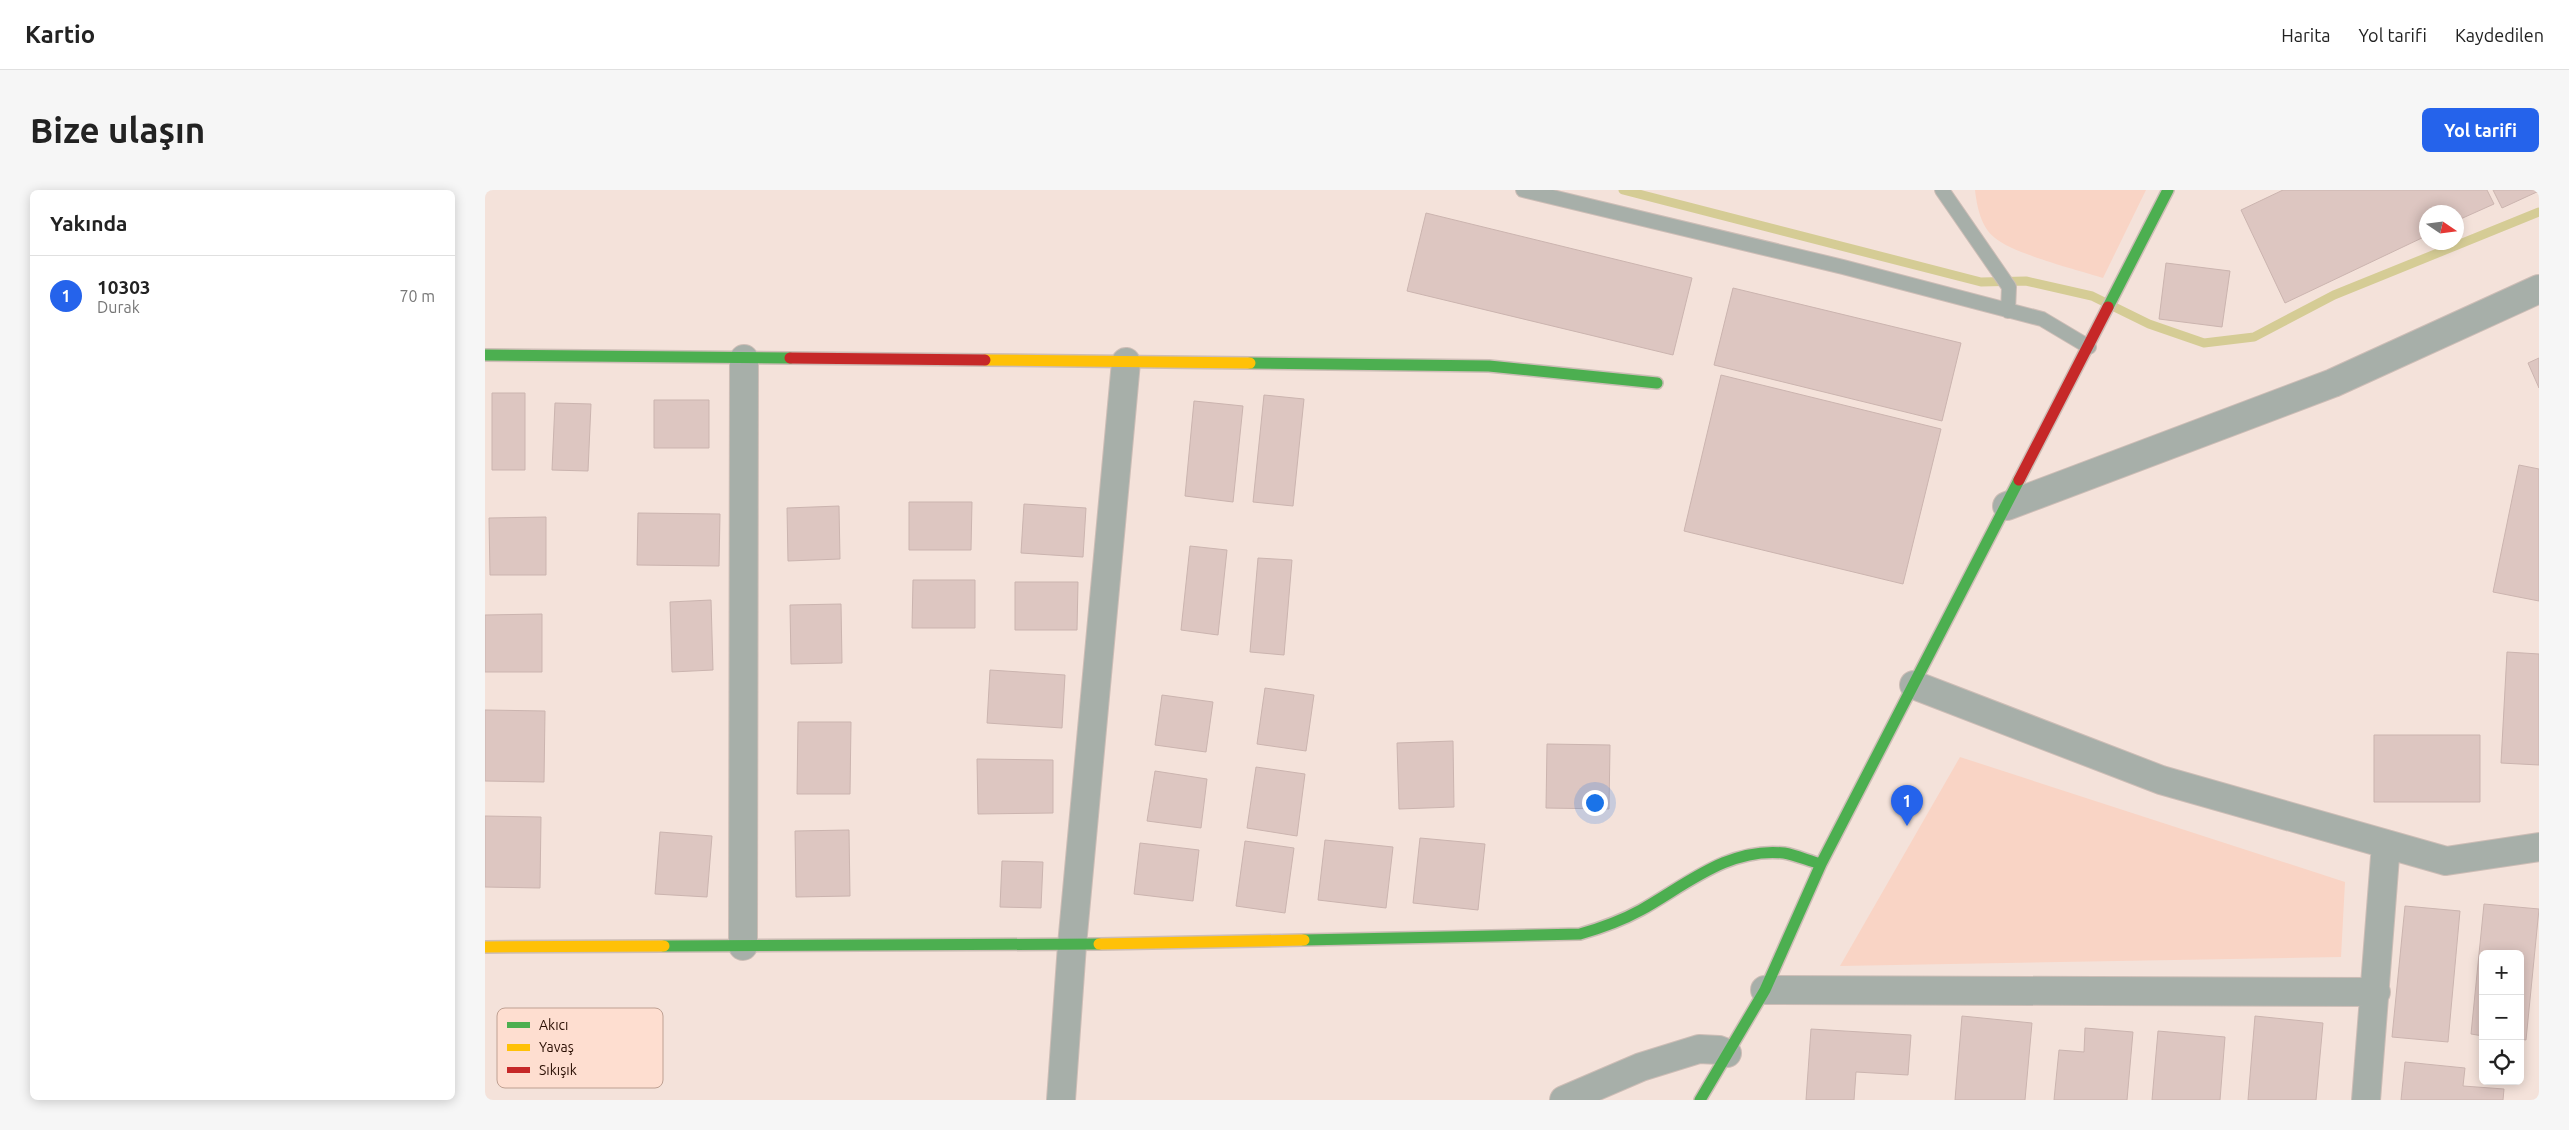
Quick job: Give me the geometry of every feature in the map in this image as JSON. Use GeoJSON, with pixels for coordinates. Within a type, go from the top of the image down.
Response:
{"type":"FeatureCollection","features":[{"type":"Feature","properties":{"kind":"street"},"geometry":{"type":"LineString","coordinates":[[1700,1100],[1765,990],[1821,864],[2092,341],[2168,190]]}},
{"type":"Feature","properties":{"kind":"street"},"geometry":{"type":"LineString","coordinates":[[2007,506],[2333,383],[2539,288]]}},
{"type":"Feature","properties":{"kind":"street"},"geometry":{"type":"LineString","coordinates":[[485,355],[1489,366],[1657,383]]}},
{"type":"Feature","properties":{"kind":"street"},"geometry":{"type":"LineString","coordinates":[[743,946],[744,359]]}},
{"type":"Feature","properties":{"kind":"street"},"geometry":{"type":"LineString","coordinates":[[1061,1100],[1072,945],[1126,362]]}},
{"type":"Feature","properties":{"kind":"street"},"geometry":{"type":"LineString","coordinates":[[1913,685],[2161,780],[2446,861],[2539,847]]}},
{"type":"Feature","properties":{"kind":"street"},"geometry":{"type":"LineString","coordinates":[[2366,1100],[2376,992],[2386,844]]}},
{"type":"Feature","properties":{"kind":"street"},"geometry":{"type":"LineString","coordinates":[[485,947],[1072,945],[1580,934],[1596,931],[1627,918],[1690,879],[1736,856],[1775,850],[1821,864]]}},
{"type":"Feature","properties":{"kind":"street"},"geometry":{"type":"LineString","coordinates":[[1765,990],[2376,992]]}},
{"type":"Feature","properties":{"kind":"street"},"geometry":{"type":"LineString","coordinates":[[1564,1100],[1641,1067],[1699,1049],[1727,1053]]}},
{"type":"Feature","properties":{"kind":"lane"},"geometry":{"type":"LineString","coordinates":[[1523,190],[1843,267],[2042,319],[2092,341]]}},
{"type":"Feature","properties":{"kind":"lane"},"geometry":{"type":"LineString","coordinates":[[1942,190],[1996,266],[2009,288],[2008,311]]}},
{"type":"Feature","properties":{"kind":"shaded area"},"geometry":{"type":"Polygon","coordinates":[[[1975,190],[2146,190],[2103,278],[2031,256],[1995,238],[1983,222],[1975,190]]]}},
{"type":"Feature","properties":{"kind":"shaded area"},"geometry":{"type":"Polygon","coordinates":[[[1960,757],[2345,882],[2341,957],[1840,966],[1960,757]]]}},
{"type":"Feature","properties":{"kind":"building"},"geometry":{"type":"Polygon","coordinates":[[[2283,190],[2487,190],[2494,204],[2464,217],[2464,205],[2419,205],[2419,239],[2285,303],[2241,210],[2283,190]]]}},
{"type":"Feature","properties":{"kind":"building"},"geometry":{"type":"Polygon","coordinates":[[[2493,190],[2539,190],[2539,191],[2502,208],[2493,190]]]}},
{"type":"Feature","properties":{"kind":"building"},"geometry":{"type":"Polygon","coordinates":[[[1426,213],[1692,278],[1673,355],[1407,291],[1426,213]]]}},
{"type":"Feature","properties":{"kind":"building"},"geometry":{"type":"Polygon","coordinates":[[[2166,263],[2230,271],[2222,327],[2159,319],[2166,263]]]}},
{"type":"Feature","properties":{"kind":"building"},"geometry":{"type":"Polygon","coordinates":[[[1733,288],[1961,343],[1942,421],[1714,365],[1733,288]]]}},
{"type":"Feature","properties":{"kind":"building"},"geometry":{"type":"Polygon","coordinates":[[[2539,358],[2539,388],[2528,363],[2539,358]]]}},
{"type":"Feature","properties":{"kind":"building"},"geometry":{"type":"Polygon","coordinates":[[[1721,375],[1941,429],[1903,584],[1684,531],[1721,375]]]}},
{"type":"Feature","properties":{"kind":"building"},"geometry":{"type":"Polygon","coordinates":[[[492,393],[525,393],[525,470],[492,470],[492,393]]]}},
{"type":"Feature","properties":{"kind":"building"},"geometry":{"type":"Polygon","coordinates":[[[1264,395],[1304,399],[1293,506],[1253,502],[1264,395]]]}},
{"type":"Feature","properties":{"kind":"building"},"geometry":{"type":"Polygon","coordinates":[[[654,400],[709,400],[709,448],[654,448],[654,400]]]}},
{"type":"Feature","properties":{"kind":"building"},"geometry":{"type":"Polygon","coordinates":[[[1194,401],[1243,406],[1233,502],[1185,496],[1194,401]]]}},
{"type":"Feature","properties":{"kind":"building"},"geometry":{"type":"Polygon","coordinates":[[[555,403],[591,404],[588,471],[552,470],[555,403]]]}},
{"type":"Feature","properties":{"kind":"building"},"geometry":{"type":"Polygon","coordinates":[[[2519,465],[2539,469],[2539,601],[2493,592],[2519,465]]]}},
{"type":"Feature","properties":{"kind":"building"},"geometry":{"type":"Polygon","coordinates":[[[909,502],[972,502],[971,550],[909,550],[909,502]]]}},
{"type":"Feature","properties":{"kind":"building"},"geometry":{"type":"Polygon","coordinates":[[[1024,504],[1086,508],[1083,557],[1021,553],[1024,504]]]}},
{"type":"Feature","properties":{"kind":"building"},"geometry":{"type":"Polygon","coordinates":[[[839,506],[840,559],[788,561],[787,508],[839,506]]]}},
{"type":"Feature","properties":{"kind":"building"},"geometry":{"type":"Polygon","coordinates":[[[638,513],[720,514],[719,566],[637,565],[638,513]]]}},
{"type":"Feature","properties":{"kind":"building"},"geometry":{"type":"Polygon","coordinates":[[[546,517],[546,575],[490,575],[489,518],[546,517]]]}},
{"type":"Feature","properties":{"kind":"building"},"geometry":{"type":"Polygon","coordinates":[[[1190,546],[1227,550],[1218,635],[1181,630],[1190,546]]]}},
{"type":"Feature","properties":{"kind":"building"},"geometry":{"type":"Polygon","coordinates":[[[1258,558],[1292,560],[1284,655],[1250,652],[1258,558]]]}},
{"type":"Feature","properties":{"kind":"building"},"geometry":{"type":"Polygon","coordinates":[[[913,580],[975,580],[975,628],[912,628],[913,580]]]}},
{"type":"Feature","properties":{"kind":"building"},"geometry":{"type":"Polygon","coordinates":[[[1015,582],[1078,582],[1077,630],[1015,630],[1015,582]]]}},
{"type":"Feature","properties":{"kind":"building"},"geometry":{"type":"Polygon","coordinates":[[[711,600],[713,670],[672,672],[670,602],[711,600]]]}},
{"type":"Feature","properties":{"kind":"building"},"geometry":{"type":"Polygon","coordinates":[[[841,604],[842,663],[791,664],[790,605],[841,604]]]}},
{"type":"Feature","properties":{"kind":"building"},"geometry":{"type":"Polygon","coordinates":[[[542,614],[542,672],[485,672],[485,615],[542,614]]]}},
{"type":"Feature","properties":{"kind":"building"},"geometry":{"type":"Polygon","coordinates":[[[2507,652],[2539,654],[2539,765],[2501,763],[2507,652]]]}},
{"type":"Feature","properties":{"kind":"building"},"geometry":{"type":"Polygon","coordinates":[[[990,670],[1065,675],[1062,728],[987,723],[990,670]]]}},
{"type":"Feature","properties":{"kind":"building"},"geometry":{"type":"Polygon","coordinates":[[[1265,688],[1314,695],[1306,751],[1257,744],[1265,688]]]}},
{"type":"Feature","properties":{"kind":"building"},"geometry":{"type":"Polygon","coordinates":[[[1162,695],[1213,702],[1206,752],[1155,745],[1162,695]]]}},
{"type":"Feature","properties":{"kind":"building"},"geometry":{"type":"Polygon","coordinates":[[[485,710],[545,711],[544,782],[485,781],[485,710]]]}},
{"type":"Feature","properties":{"kind":"building"},"geometry":{"type":"Polygon","coordinates":[[[798,722],[851,722],[850,794],[797,794],[798,722]]]}},
{"type":"Feature","properties":{"kind":"building"},"geometry":{"type":"Polygon","coordinates":[[[2374,735],[2480,735],[2480,802],[2374,802],[2374,735]]]}},
{"type":"Feature","properties":{"kind":"building"},"geometry":{"type":"Polygon","coordinates":[[[1453,741],[1454,807],[1399,809],[1397,743],[1453,741]]]}},
{"type":"Feature","properties":{"kind":"building"},"geometry":{"type":"Polygon","coordinates":[[[1547,744],[1610,745],[1609,809],[1546,808],[1547,744]]]}},
{"type":"Feature","properties":{"kind":"building"},"geometry":{"type":"Polygon","coordinates":[[[977,759],[1053,760],[1053,813],[978,814],[977,759]]]}},
{"type":"Feature","properties":{"kind":"building"},"geometry":{"type":"Polygon","coordinates":[[[1256,767],[1305,774],[1297,836],[1247,828],[1256,767]]]}},
{"type":"Feature","properties":{"kind":"building"},"geometry":{"type":"Polygon","coordinates":[[[1155,771],[1207,779],[1201,828],[1147,821],[1155,771]]]}},
{"type":"Feature","properties":{"kind":"building"},"geometry":{"type":"Polygon","coordinates":[[[485,816],[541,817],[540,888],[485,887],[485,816]]]}},
{"type":"Feature","properties":{"kind":"building"},"geometry":{"type":"Polygon","coordinates":[[[849,830],[850,896],[796,897],[795,831],[849,830]]]}},
{"type":"Feature","properties":{"kind":"building"},"geometry":{"type":"Polygon","coordinates":[[[660,832],[712,836],[707,897],[655,894],[660,832]]]}},
{"type":"Feature","properties":{"kind":"building"},"geometry":{"type":"Polygon","coordinates":[[[1420,838],[1485,844],[1478,910],[1413,903],[1420,838]]]}},
{"type":"Feature","properties":{"kind":"building"},"geometry":{"type":"Polygon","coordinates":[[[1325,840],[1393,847],[1386,908],[1318,900],[1325,840]]]}},
{"type":"Feature","properties":{"kind":"building"},"geometry":{"type":"Polygon","coordinates":[[[1245,841],[1294,848],[1285,913],[1236,906],[1245,841]]]}},
{"type":"Feature","properties":{"kind":"building"},"geometry":{"type":"Polygon","coordinates":[[[1140,843],[1199,850],[1193,901],[1134,894],[1140,843]]]}},
{"type":"Feature","properties":{"kind":"building"},"geometry":{"type":"Polygon","coordinates":[[[1002,861],[1043,862],[1041,908],[1000,907],[1002,861]]]}},
{"type":"Feature","properties":{"kind":"building"},"geometry":{"type":"Polygon","coordinates":[[[2484,904],[2539,909],[2526,1040],[2524,1040],[2524,950],[2479,950],[2484,904]]]}},
{"type":"Feature","properties":{"kind":"building"},"geometry":{"type":"Polygon","coordinates":[[[2405,906],[2460,911],[2448,1042],[2392,1037],[2405,906]]]}},
{"type":"Feature","properties":{"kind":"building"},"geometry":{"type":"Polygon","coordinates":[[[2479,954],[2479,1035],[2471,1034],[2479,954]]]}},
{"type":"Feature","properties":{"kind":"building"},"geometry":{"type":"Polygon","coordinates":[[[1962,1016],[2032,1023],[2025,1100],[1955,1100],[1962,1016]]]}},
{"type":"Feature","properties":{"kind":"building"},"geometry":{"type":"Polygon","coordinates":[[[2255,1016],[2323,1023],[2316,1100],[2248,1100],[2255,1016]]]}},
{"type":"Feature","properties":{"kind":"building"},"geometry":{"type":"Polygon","coordinates":[[[2085,1028],[2133,1032],[2127,1100],[2054,1100],[2059,1050],[2084,1052],[2085,1028]]]}},
{"type":"Feature","properties":{"kind":"building"},"geometry":{"type":"Polygon","coordinates":[[[1811,1029],[1911,1035],[1908,1075],[1856,1072],[1854,1100],[1806,1100],[1811,1029]]]}},
{"type":"Feature","properties":{"kind":"building"},"geometry":{"type":"Polygon","coordinates":[[[2158,1031],[2225,1037],[2220,1100],[2152,1100],[2158,1031]]]}},
{"type":"Feature","properties":{"kind":"building"},"geometry":{"type":"Polygon","coordinates":[[[2405,1062],[2465,1068],[2463,1086],[2504,1089],[2503,1100],[2401,1100],[2405,1062]]]}},
{"type":"Feature","properties":{"kind":"waterway"},"geometry":{"type":"LineString","coordinates":[[1623,190],[1981,282],[2026,281],[2092,296],[2149,324],[2204,343],[2254,337],[2334,295],[2539,212]]}},
{"type":"Feature","properties":{"kind":"traffic: fast"},"geometry":{"type":"LineString","coordinates":[[2108,307],[2168,190]]}},
{"type":"Feature","properties":{"kind":"traffic: fast"},"geometry":{"type":"LineString","coordinates":[[485,355],[790,358]]}},
{"type":"Feature","properties":{"kind":"traffic: fast"},"geometry":{"type":"LineString","coordinates":[[1250,363],[1489,366],[1657,383]]}},
{"type":"Feature","properties":{"kind":"traffic: fast"},"geometry":{"type":"LineString","coordinates":[[1700,1100],[1765,990],[1821,864],[2019,480]]}},
{"type":"Feature","properties":{"kind":"traffic: fast"},"geometry":{"type":"LineString","coordinates":[[1304,940],[1580,934],[1626,918],[1708,870],[1744,856],[1784,853],[1821,864]]}},
{"type":"Feature","properties":{"kind":"traffic: fast"},"geometry":{"type":"LineString","coordinates":[[664,946],[1099,944]]}},
{"type":"Feature","properties":{"kind":"traffic: slow"},"geometry":{"type":"LineString","coordinates":[[985,360],[1250,363]]}},
{"type":"Feature","properties":{"kind":"traffic: slow"},"geometry":{"type":"LineString","coordinates":[[1099,944],[1304,940]]}},
{"type":"Feature","properties":{"kind":"traffic: slow"},"geometry":{"type":"LineString","coordinates":[[485,947],[664,946]]}},
{"type":"Feature","properties":{"kind":"traffic: jam"},"geometry":{"type":"LineString","coordinates":[[2019,480],[2108,307]]}},
{"type":"Feature","properties":{"kind":"traffic: jam"},"geometry":{"type":"LineString","coordinates":[[790,358],[985,360]]}},
{"type":"Feature","properties":{"kind":"place","name":"10303"},"geometry":{"type":"Point","coordinates":[1907,826]}}]}
